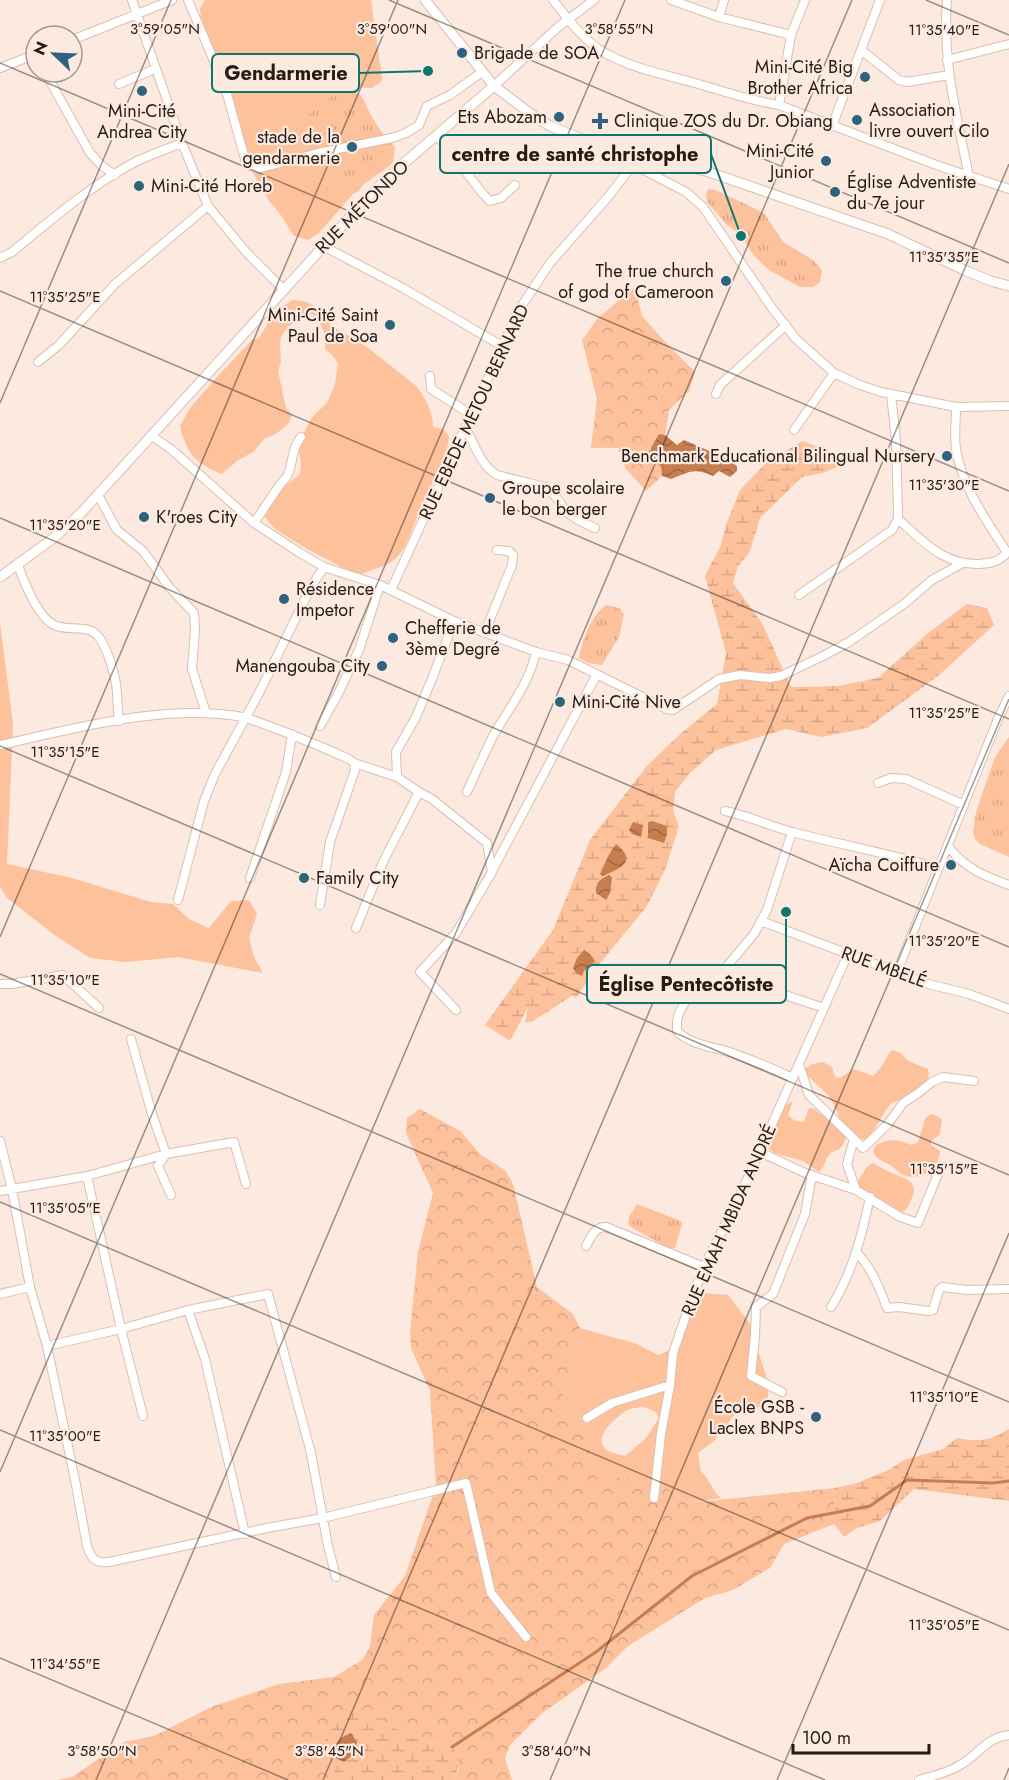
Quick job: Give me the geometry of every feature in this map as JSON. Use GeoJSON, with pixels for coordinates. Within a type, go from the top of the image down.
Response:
{"type":"FeatureCollection","features":[{"type":"Feature","properties":{"kind":"street"},"geometry":{"type":"LineString","coordinates":[[132,0],[182,143],[208,206],[247,253],[284,290]]}},
{"type":"Feature","properties":{"kind":"street"},"geometry":{"type":"LineString","coordinates":[[84,35],[172,0]]}},
{"type":"Feature","properties":{"kind":"street"},"geometry":{"type":"LineString","coordinates":[[188,0],[225,87],[245,159],[248,165],[254,168],[406,134],[419,125],[427,106],[450,95],[482,72]]}},
{"type":"Feature","properties":{"kind":"street"},"geometry":{"type":"LineString","coordinates":[[425,0],[494,86],[531,114],[550,126],[636,162],[686,192],[703,207],[796,339],[834,373],[860,385],[891,394],[956,407],[1009,406]]}},
{"type":"Feature","properties":{"kind":"street"},"geometry":{"type":"LineString","coordinates":[[553,0],[581,34],[601,50],[633,65],[753,100],[779,105],[1009,189]]}},
{"type":"Feature","properties":{"kind":"street","name":"RUE MÉTONDO"},"geometry":{"type":"LineString","coordinates":[[0,578],[55,537],[82,512],[371,194],[568,19],[594,0]]}},
{"type":"Feature","properties":{"kind":"street"},"geometry":{"type":"LineString","coordinates":[[671,0],[719,17],[791,35]]}},
{"type":"Feature","properties":{"kind":"street"},"geometry":{"type":"LineString","coordinates":[[719,17],[724,0]]}},
{"type":"Feature","properties":{"kind":"street"},"geometry":{"type":"LineString","coordinates":[[779,105],[791,35],[805,0]]}},
{"type":"Feature","properties":{"kind":"street"},"geometry":{"type":"LineString","coordinates":[[832,126],[880,0]]}},
{"type":"Feature","properties":{"kind":"street"},"geometry":{"type":"LineString","coordinates":[[947,0],[945,18],[947,60],[969,176]]}},
{"type":"Feature","properties":{"kind":"street"},"geometry":{"type":"LineString","coordinates":[[947,60],[1009,44]]}},
{"type":"Feature","properties":{"kind":"street"},"geometry":{"type":"LineString","coordinates":[[861,50],[900,80],[907,82],[949,75]]}},
{"type":"Feature","properties":{"kind":"street"},"geometry":{"type":"LineString","coordinates":[[0,68],[24,59]]}},
{"type":"Feature","properties":{"kind":"street"},"geometry":{"type":"LineString","coordinates":[[118,84],[155,69]]}},
{"type":"Feature","properties":{"kind":"street"},"geometry":{"type":"LineString","coordinates":[[52,84],[90,153],[102,166],[115,175]]}},
{"type":"Feature","properties":{"kind":"street"},"geometry":{"type":"LineString","coordinates":[[437,135],[490,201],[501,198],[515,185]]}},
{"type":"Feature","properties":{"kind":"street"},"geometry":{"type":"LineString","coordinates":[[0,258],[12,252],[89,192],[135,162],[182,143]]}},
{"type":"Feature","properties":{"kind":"street"},"geometry":{"type":"LineString","coordinates":[[636,162],[703,170],[888,234],[964,270],[1009,286]]}},
{"type":"Feature","properties":{"kind":"street","name":"RUE EBEDE METOU BERNARD"},"geometry":{"type":"LineString","coordinates":[[391,590],[519,310],[550,263],[580,231],[636,162]]}},
{"type":"Feature","properties":{"kind":"street"},"geometry":{"type":"LineString","coordinates":[[38,362],[59,345],[115,284],[208,206]]}},
{"type":"Feature","properties":{"kind":"street"},"geometry":{"type":"LineString","coordinates":[[323,246],[403,288],[502,346]]}},
{"type":"Feature","properties":{"kind":"street"},"geometry":{"type":"LineString","coordinates":[[716,394],[720,385],[786,325]]}},
{"type":"Feature","properties":{"kind":"street"},"geometry":{"type":"LineString","coordinates":[[794,430],[834,373]]}},
{"type":"Feature","properties":{"kind":"street"},"geometry":{"type":"LineString","coordinates":[[430,376],[431,389],[472,415]]}},
{"type":"Feature","properties":{"kind":"street"},"geometry":{"type":"LineString","coordinates":[[799,595],[892,530],[898,519],[896,440],[891,394]]}},
{"type":"Feature","properties":{"kind":"street"},"geometry":{"type":"LineString","coordinates":[[152,436],[172,450],[254,523],[324,567],[380,585],[454,621],[485,633],[536,652],[568,660],[673,710],[719,679],[740,675],[770,678],[780,676],[823,656],[849,642],[904,604],[943,573],[961,564],[994,563],[1005,555],[1006,551],[973,498],[963,472],[955,435],[956,407]]}},
{"type":"Feature","properties":{"kind":"street"},"geometry":{"type":"LineString","coordinates":[[466,429],[484,465],[490,471],[551,490],[568,512],[595,528]]}},
{"type":"Feature","properties":{"kind":"street"},"geometry":{"type":"LineString","coordinates":[[254,523],[290,473],[294,448],[301,437]]}},
{"type":"Feature","properties":{"kind":"street"},"geometry":{"type":"LineString","coordinates":[[98,495],[117,530],[143,551],[170,588],[194,613],[192,669],[206,713]]}},
{"type":"Feature","properties":{"kind":"street"},"geometry":{"type":"LineString","coordinates":[[898,519],[933,550],[961,564]]}},
{"type":"Feature","properties":{"kind":"street"},"geometry":{"type":"LineString","coordinates":[[485,633],[512,565],[513,555],[509,551],[497,550]]}},
{"type":"Feature","properties":{"kind":"street"},"geometry":{"type":"LineString","coordinates":[[18,565],[25,585],[37,606],[50,621],[59,626],[90,630],[98,635],[105,646],[117,684],[119,721]]}},
{"type":"Feature","properties":{"kind":"street"},"geometry":{"type":"LineString","coordinates":[[178,900],[204,801],[215,774],[324,567]]}},
{"type":"Feature","properties":{"kind":"street"},"geometry":{"type":"LineString","coordinates":[[320,726],[359,650],[380,585]]}},
{"type":"Feature","properties":{"kind":"street"},"geometry":{"type":"LineString","coordinates":[[397,777],[396,753],[424,698],[454,621]]}},
{"type":"Feature","properties":{"kind":"street"},"geometry":{"type":"LineString","coordinates":[[467,792],[494,735],[524,686],[536,652]]}},
{"type":"Feature","properties":{"kind":"street"},"geometry":{"type":"LineString","coordinates":[[456,1010],[420,972],[456,933],[492,872],[597,674]]}},
{"type":"Feature","properties":{"kind":"street"},"geometry":{"type":"LineString","coordinates":[[897,972],[1009,696]]}},
{"type":"Feature","properties":{"kind":"street"},"geometry":{"type":"LineString","coordinates":[[0,745],[62,731],[156,715],[206,713],[245,717],[292,734],[354,763],[397,777],[432,799],[487,843],[492,872]]}},
{"type":"Feature","properties":{"kind":"street"},"geometry":{"type":"LineString","coordinates":[[250,878],[286,772],[292,734]]}},
{"type":"Feature","properties":{"kind":"street"},"geometry":{"type":"LineString","coordinates":[[0,736],[9,743]]}},
{"type":"Feature","properties":{"kind":"street"},"geometry":{"type":"LineString","coordinates":[[320,905],[330,842],[349,790],[355,770],[354,763]]}},
{"type":"Feature","properties":{"kind":"street"},"geometry":{"type":"LineString","coordinates":[[878,783],[891,778],[906,779],[964,805]]}},
{"type":"Feature","properties":{"kind":"street"},"geometry":{"type":"LineString","coordinates":[[356,928],[383,862],[419,792]]}},
{"type":"Feature","properties":{"kind":"street"},"geometry":{"type":"LineString","coordinates":[[725,811],[742,814],[792,832],[938,868]]}},
{"type":"Feature","properties":{"kind":"street"},"geometry":{"type":"LineString","coordinates":[[792,832],[773,893],[754,934],[725,969],[720,973],[698,979],[679,1013],[677,1031],[695,1042],[753,1060],[793,1078]]}},
{"type":"Feature","properties":{"kind":"street"},"geometry":{"type":"LineString","coordinates":[[948,846],[963,864],[1009,885]]}},
{"type":"Feature","properties":{"kind":"street","name":"RUE MBELÉ"},"geometry":{"type":"LineString","coordinates":[[761,921],[897,972],[1009,1009]]}},
{"type":"Feature","properties":{"kind":"street","name":"RUE EMAH MBIDA ANDRÉ"},"geometry":{"type":"LineString","coordinates":[[654,1498],[660,1434],[670,1386],[673,1353],[704,1268],[760,1152],[848,954]]}},
{"type":"Feature","properties":{"kind":"street"},"geometry":{"type":"LineString","coordinates":[[0,984],[63,975],[99,1008]]}},
{"type":"Feature","properties":{"kind":"street"},"geometry":{"type":"LineString","coordinates":[[750,995],[762,989],[824,1008]]}},
{"type":"Feature","properties":{"kind":"street"},"geometry":{"type":"LineString","coordinates":[[131,1039],[166,1154]]}},
{"type":"Feature","properties":{"kind":"street"},"geometry":{"type":"LineString","coordinates":[[799,1064],[809,1095],[864,1148],[888,1124],[903,1103],[937,1079],[959,1078],[974,1081]]}},
{"type":"Feature","properties":{"kind":"street"},"geometry":{"type":"LineString","coordinates":[[854,1139],[847,1164],[856,1190]]}},
{"type":"Feature","properties":{"kind":"street"},"geometry":{"type":"LineString","coordinates":[[0,1141],[12,1189],[30,1287],[46,1346],[76,1485],[87,1546],[94,1560],[100,1563],[109,1562],[323,1518],[466,1483],[491,1593],[526,1636]]}},
{"type":"Feature","properties":{"kind":"street"},"geometry":{"type":"LineString","coordinates":[[0,1191],[87,1176],[166,1154],[234,1142],[246,1184]]}},
{"type":"Feature","properties":{"kind":"street"},"geometry":{"type":"LineString","coordinates":[[760,1152],[812,1175],[856,1190],[870,1197],[886,1210],[918,1223],[940,1169]]}},
{"type":"Feature","properties":{"kind":"street"},"geometry":{"type":"LineString","coordinates":[[166,1154],[158,1166],[171,1195]]}},
{"type":"Feature","properties":{"kind":"street"},"geometry":{"type":"LineString","coordinates":[[782,1392],[751,1376],[756,1307],[773,1294],[805,1214],[812,1175]]}},
{"type":"Feature","properties":{"kind":"street"},"geometry":{"type":"LineString","coordinates":[[87,1176],[143,1416]]}},
{"type":"Feature","properties":{"kind":"street"},"geometry":{"type":"LineString","coordinates":[[831,1307],[848,1274],[856,1252],[864,1228],[870,1197]]}},
{"type":"Feature","properties":{"kind":"street"},"geometry":{"type":"LineString","coordinates":[[586,1246],[595,1231],[600,1227],[606,1227],[704,1268]]}},
{"type":"Feature","properties":{"kind":"street"},"geometry":{"type":"LineString","coordinates":[[856,1252],[876,1279],[887,1308],[899,1306],[933,1310],[942,1287],[967,1290],[1009,1289]]}},
{"type":"Feature","properties":{"kind":"street"},"geometry":{"type":"LineString","coordinates":[[0,1294],[30,1287]]}},
{"type":"Feature","properties":{"kind":"street"},"geometry":{"type":"LineString","coordinates":[[46,1346],[121,1329],[188,1310],[268,1294],[310,1453],[336,1577]]}},
{"type":"Feature","properties":{"kind":"street"},"geometry":{"type":"LineString","coordinates":[[188,1310],[205,1359],[245,1534]]}},
{"type":"Feature","properties":{"kind":"street"},"geometry":{"type":"LineString","coordinates":[[587,1418],[612,1403],[670,1386]]}},
{"type":"Feature","properties":{"kind":"street"},"geometry":{"type":"LineString","coordinates":[[919,1780],[959,1767],[992,1739],[1009,1734]]}},
{"type":"Feature","properties":{"kind":"green space"},"geometry":{"type":"Polygon","coordinates":[[[205,0],[371,0],[381,82],[372,88],[344,87],[301,120],[302,135],[314,160],[330,178],[353,194],[319,233],[308,240],[294,236],[269,201],[243,155],[226,76],[201,18],[200,8],[205,0]]]}},
{"type":"Feature","properties":{"kind":"green space"},"geometry":{"type":"Polygon","coordinates":[[[344,87],[359,94],[377,125],[395,147],[393,162],[353,194],[319,167],[309,152],[301,127],[301,120],[344,87]]]}},
{"type":"Feature","properties":{"kind":"green space"},"geometry":{"type":"Polygon","coordinates":[[[708,189],[716,190],[764,213],[783,242],[813,260],[822,270],[820,282],[813,287],[800,287],[769,270],[754,256],[739,233],[728,226],[707,202],[708,189]]]}},
{"type":"Feature","properties":{"kind":"green space"},"geometry":{"type":"Polygon","coordinates":[[[635,287],[642,316],[695,372],[689,391],[669,410],[665,435],[659,434],[651,457],[661,467],[662,476],[646,491],[626,469],[618,448],[591,448],[597,399],[582,340],[598,318],[635,287]]]}},
{"type":"Feature","properties":{"kind":"green space"},"geometry":{"type":"Polygon","coordinates":[[[292,300],[311,304],[332,326],[367,347],[415,385],[428,404],[433,427],[443,429],[449,436],[442,463],[402,551],[390,563],[359,576],[307,549],[275,529],[262,514],[259,505],[300,474],[298,444],[312,417],[327,403],[335,384],[338,363],[325,349],[323,330],[312,314],[303,316],[288,327],[282,335],[281,362],[278,371],[286,408],[292,415],[288,424],[281,430],[265,438],[253,452],[237,461],[222,474],[199,462],[185,443],[180,426],[190,408],[217,377],[252,340],[259,338],[275,312],[292,300]]]}},
{"type":"Feature","properties":{"kind":"green space"},"geometry":{"type":"Polygon","coordinates":[[[802,441],[848,458],[840,466],[802,477],[760,518],[750,552],[738,566],[733,583],[762,623],[791,687],[838,686],[878,678],[928,633],[967,604],[987,608],[994,625],[938,676],[867,728],[821,737],[786,729],[716,750],[690,773],[675,792],[673,811],[679,826],[665,870],[647,906],[597,967],[576,998],[573,995],[533,1021],[525,1023],[528,1007],[510,1041],[485,1025],[553,930],[590,840],[646,767],[678,736],[717,704],[726,653],[705,576],[721,545],[726,525],[740,490],[764,465],[802,441]]]}},
{"type":"Feature","properties":{"kind":"green space"},"geometry":{"type":"Polygon","coordinates":[[[606,605],[619,608],[624,614],[619,637],[602,665],[588,663],[579,658],[582,644],[596,615],[606,605]]]}},
{"type":"Feature","properties":{"kind":"green space"},"geometry":{"type":"Polygon","coordinates":[[[0,624],[13,724],[7,864],[72,878],[151,902],[173,904],[189,919],[209,928],[231,901],[249,900],[257,914],[249,938],[254,957],[263,973],[178,957],[126,962],[90,958],[56,936],[7,898],[0,887],[0,624]]]}},
{"type":"Feature","properties":{"kind":"green space"},"geometry":{"type":"Polygon","coordinates":[[[1009,737],[1009,857],[980,844],[973,832],[976,812],[995,757],[1009,737]]]}},
{"type":"Feature","properties":{"kind":"green space"},"geometry":{"type":"Polygon","coordinates":[[[892,1050],[901,1053],[908,1061],[928,1069],[929,1074],[922,1097],[913,1101],[898,1100],[893,1103],[866,1140],[856,1136],[844,1126],[827,1094],[803,1070],[813,1064],[823,1062],[832,1067],[835,1077],[840,1078],[854,1069],[873,1076],[892,1050]]]}},
{"type":"Feature","properties":{"kind":"green space"},"geometry":{"type":"Polygon","coordinates":[[[793,1101],[788,1115],[795,1121],[804,1122],[809,1108],[813,1108],[846,1136],[842,1146],[829,1155],[819,1172],[803,1161],[774,1153],[769,1148],[773,1128],[783,1108],[793,1101]]]}},
{"type":"Feature","properties":{"kind":"green space"},"geometry":{"type":"Polygon","coordinates":[[[420,1109],[460,1131],[480,1154],[506,1171],[513,1184],[537,1287],[573,1314],[580,1328],[562,1398],[589,1444],[591,1458],[616,1477],[663,1485],[687,1503],[835,1488],[834,1524],[784,1544],[770,1568],[733,1590],[705,1598],[628,1646],[606,1668],[541,1714],[510,1745],[505,1758],[512,1780],[454,1780],[459,1769],[452,1747],[408,1737],[377,1716],[324,1748],[338,1780],[57,1780],[72,1777],[124,1742],[154,1736],[211,1707],[279,1684],[334,1677],[362,1660],[370,1647],[374,1615],[405,1576],[436,1486],[430,1391],[411,1348],[410,1332],[418,1252],[433,1193],[406,1133],[407,1118],[420,1109]]]}},
{"type":"Feature","properties":{"kind":"green space"},"geometry":{"type":"Polygon","coordinates":[[[933,1114],[942,1119],[940,1134],[931,1141],[931,1145],[940,1151],[936,1164],[926,1173],[920,1176],[907,1176],[879,1160],[875,1155],[873,1152],[875,1146],[884,1142],[898,1141],[912,1145],[918,1142],[925,1119],[933,1114]]]}},
{"type":"Feature","properties":{"kind":"green space"},"geometry":{"type":"Polygon","coordinates":[[[873,1163],[912,1184],[914,1193],[901,1213],[899,1214],[854,1186],[867,1167],[873,1163]]]}},
{"type":"Feature","properties":{"kind":"green space"},"geometry":{"type":"Polygon","coordinates":[[[637,1204],[681,1221],[675,1248],[668,1248],[628,1224],[629,1217],[637,1204]]]}},
{"type":"Feature","properties":{"kind":"green space"},"geometry":{"type":"Polygon","coordinates":[[[701,1293],[728,1295],[749,1322],[768,1382],[768,1399],[756,1409],[746,1407],[737,1411],[713,1442],[698,1453],[701,1472],[721,1498],[687,1503],[663,1485],[616,1477],[591,1458],[589,1444],[562,1398],[580,1328],[637,1344],[658,1355],[679,1346],[701,1293]],[[644,1407],[626,1411],[605,1431],[602,1437],[604,1447],[611,1452],[625,1456],[646,1438],[659,1418],[656,1412],[644,1407]]]}},
{"type":"Feature","properties":{"kind":"green space"},"geometry":{"type":"Polygon","coordinates":[[[1009,1429],[1009,1501],[914,1489],[880,1521],[857,1528],[844,1537],[834,1524],[835,1488],[854,1484],[889,1470],[904,1460],[943,1449],[957,1438],[984,1440],[1009,1429]]]}},
{"type":"Feature","properties":{"kind":"green space"},"geometry":{"type":"Polygon","coordinates":[[[348,1711],[377,1716],[408,1737],[452,1747],[457,1755],[458,1763],[454,1780],[338,1780],[324,1748],[326,1734],[342,1714],[348,1711]]]}},
{"type":"Feature","properties":{"kind":"water"},"geometry":{"type":"Polygon","coordinates":[[[659,434],[665,435],[677,445],[684,440],[728,459],[737,466],[737,471],[730,477],[719,471],[713,476],[697,471],[671,479],[662,476],[661,467],[651,457],[651,448],[659,434]]]}},
{"type":"Feature","properties":{"kind":"water"},"geometry":{"type":"Polygon","coordinates":[[[652,821],[667,826],[664,843],[648,838],[648,822],[652,821]]]}},
{"type":"Feature","properties":{"kind":"water"},"geometry":{"type":"Polygon","coordinates":[[[633,822],[643,825],[641,837],[632,834],[629,830],[633,822]]]}},
{"type":"Feature","properties":{"kind":"water"},"geometry":{"type":"Polygon","coordinates":[[[616,844],[623,850],[626,860],[620,868],[602,876],[600,874],[616,844]]]}},
{"type":"Feature","properties":{"kind":"water"},"geometry":{"type":"Polygon","coordinates":[[[609,875],[612,878],[610,893],[606,900],[596,893],[596,887],[603,878],[609,875]]]}},
{"type":"Feature","properties":{"kind":"water"},"geometry":{"type":"Polygon","coordinates":[[[584,950],[595,961],[582,976],[573,968],[577,958],[584,950]]]}},
{"type":"Feature","properties":{"kind":"water"},"geometry":{"type":"Polygon","coordinates":[[[351,1733],[357,1742],[354,1754],[344,1762],[333,1757],[334,1748],[338,1742],[351,1733]]]}},
{"type":"Feature","properties":{"kind":"waterway"},"geometry":{"type":"LineString","coordinates":[[452,1747],[596,1652],[692,1576],[807,1518],[870,1506],[907,1480],[993,1483],[1009,1481]]}},
{"type":"Feature","properties":{"kind":"place","name":"Brigade de SOA"},"geometry":{"type":"Point","coordinates":[462,53]}},
{"type":"Feature","properties":{"kind":"place","name":"Gendarmerie"},"geometry":{"type":"Point","coordinates":[428,71]}},
{"type":"Feature","properties":{"kind":"place","name":"Mini-Cité Big Brother Africa"},"geometry":{"type":"Point","coordinates":[865,77]}},
{"type":"Feature","properties":{"kind":"place","name":"Mini-Cité Andrea City"},"geometry":{"type":"Point","coordinates":[142,91]}},
{"type":"Feature","properties":{"kind":"place","name":"Ets Abozam"},"geometry":{"type":"Point","coordinates":[559,117]}},
{"type":"Feature","properties":{"kind":"place","name":"Association livre ouvert Cilo"},"geometry":{"type":"Point","coordinates":[857,120]}},
{"type":"Feature","properties":{"kind":"place","name":"Clinique ZOS du Dr. Obiang"},"geometry":{"type":"Point","coordinates":[600,121]}},
{"type":"Feature","properties":{"kind":"place","name":"stade de la gendarmerie"},"geometry":{"type":"Point","coordinates":[352,147]}},
{"type":"Feature","properties":{"kind":"place","name":"Mini-Cité Junior"},"geometry":{"type":"Point","coordinates":[826,161]}},
{"type":"Feature","properties":{"kind":"place","name":"Mini-Cité Horeb"},"geometry":{"type":"Point","coordinates":[139,186]}},
{"type":"Feature","properties":{"kind":"place","name":"Église Adventiste du 7e jour"},"geometry":{"type":"Point","coordinates":[835,192]}},
{"type":"Feature","properties":{"kind":"place","name":"centre de santé christophe"},"geometry":{"type":"Point","coordinates":[741,236]}},
{"type":"Feature","properties":{"kind":"place","name":"The true church of god of Cameroon"},"geometry":{"type":"Point","coordinates":[726,281]}},
{"type":"Feature","properties":{"kind":"place","name":"Mini-Cité Saint Paul de Soa"},"geometry":{"type":"Point","coordinates":[390,325]}},
{"type":"Feature","properties":{"kind":"place","name":"Benchmark Educational Bilingual Nursery"},"geometry":{"type":"Point","coordinates":[947,456]}},
{"type":"Feature","properties":{"kind":"place","name":"Groupe scolaire le bon berger"},"geometry":{"type":"Point","coordinates":[490,498]}},
{"type":"Feature","properties":{"kind":"place","name":"K'roes City"},"geometry":{"type":"Point","coordinates":[144,517]}},
{"type":"Feature","properties":{"kind":"place","name":"Résidence Impetor"},"geometry":{"type":"Point","coordinates":[284,599]}},
{"type":"Feature","properties":{"kind":"place","name":"Chefferie de 3ème Degré"},"geometry":{"type":"Point","coordinates":[393,638]}},
{"type":"Feature","properties":{"kind":"place","name":"Manengouba City"},"geometry":{"type":"Point","coordinates":[382,666]}},
{"type":"Feature","properties":{"kind":"place","name":"Mini-Cité Nive"},"geometry":{"type":"Point","coordinates":[560,702]}},
{"type":"Feature","properties":{"kind":"place","name":"Aïcha Coiffure"},"geometry":{"type":"Point","coordinates":[951,865]}},
{"type":"Feature","properties":{"kind":"place","name":"Family City"},"geometry":{"type":"Point","coordinates":[304,878]}},
{"type":"Feature","properties":{"kind":"place","name":"Église Pentecôtiste"},"geometry":{"type":"Point","coordinates":[786,912]}},
{"type":"Feature","properties":{"kind":"place","name":"École GSB - Laclex BNPS"},"geometry":{"type":"Point","coordinates":[816,1417]}}]}
